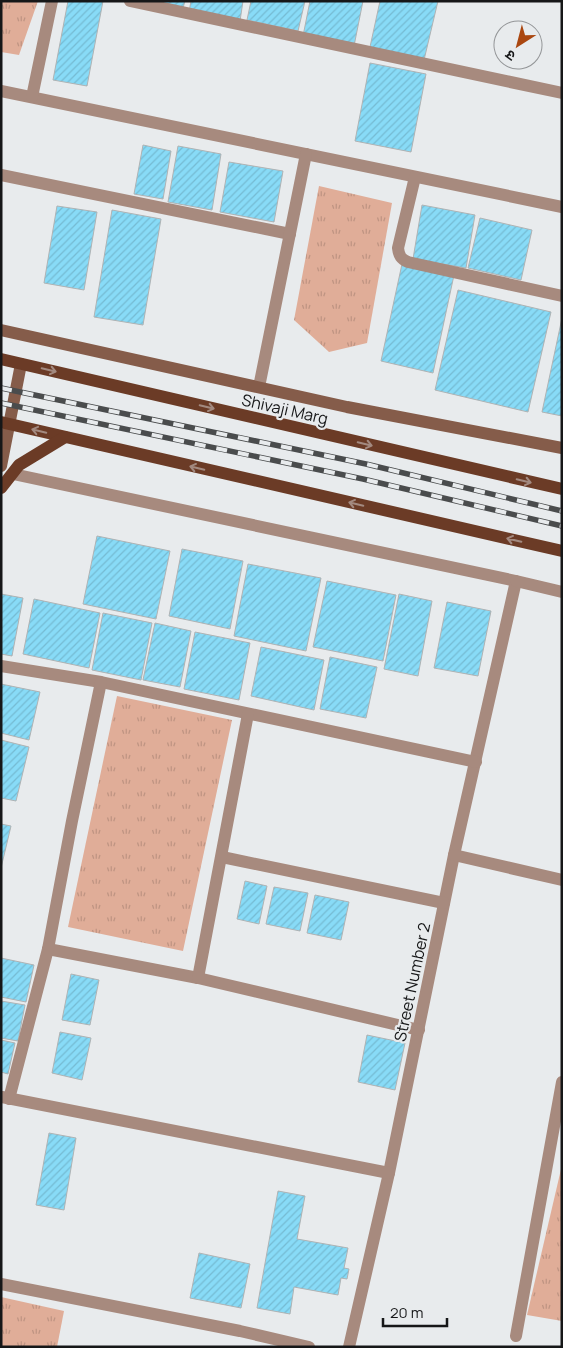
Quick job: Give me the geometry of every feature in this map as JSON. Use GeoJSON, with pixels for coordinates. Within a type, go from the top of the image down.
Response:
{"type":"FeatureCollection","features":[{"type":"Feature","properties":{"kind":"main road","name":"Shivaji Marg"},"geometry":{"type":"LineString","coordinates":[[1,359],[562,490]]}},
{"type":"Feature","properties":{"kind":"main road"},"geometry":{"type":"LineString","coordinates":[[5,423],[562,551]]}},
{"type":"Feature","properties":{"kind":"main road"},"geometry":{"type":"LineString","coordinates":[[1,488],[20,465],[65,437]]}},
{"type":"Feature","properties":{"kind":"street"},"geometry":{"type":"LineString","coordinates":[[32,98],[52,1]]}},
{"type":"Feature","properties":{"kind":"street"},"geometry":{"type":"LineString","coordinates":[[130,1],[562,93]]}},
{"type":"Feature","properties":{"kind":"street"},"geometry":{"type":"LineString","coordinates":[[1,91],[562,207]]}},
{"type":"Feature","properties":{"kind":"street"},"geometry":{"type":"LineString","coordinates":[[259,388],[306,154]]}},
{"type":"Feature","properties":{"kind":"street"},"geometry":{"type":"LineString","coordinates":[[1,175],[290,234]]}},
{"type":"Feature","properties":{"kind":"street"},"geometry":{"type":"LineString","coordinates":[[416,178],[398,248],[398,254],[402,259],[408,262],[562,296]]}},
{"type":"Feature","properties":{"kind":"street"},"geometry":{"type":"LineString","coordinates":[[1,330],[347,407],[562,448]]}},
{"type":"Feature","properties":{"kind":"street"},"geometry":{"type":"LineString","coordinates":[[1,466],[5,423],[21,364]]}},
{"type":"Feature","properties":{"kind":"street"},"geometry":{"type":"LineString","coordinates":[[12,474],[562,592]]}},
{"type":"Feature","properties":{"kind":"street","name":"Street Number 2"},"geometry":{"type":"LineString","coordinates":[[349,1347],[389,1173],[454,855],[516,582]]}},
{"type":"Feature","properties":{"kind":"street"},"geometry":{"type":"LineString","coordinates":[[1,666],[101,682],[476,762]]}},
{"type":"Feature","properties":{"kind":"street"},"geometry":{"type":"LineString","coordinates":[[101,682],[48,949],[5,1098],[389,1173]]}},
{"type":"Feature","properties":{"kind":"street"},"geometry":{"type":"LineString","coordinates":[[198,978],[248,714]]}},
{"type":"Feature","properties":{"kind":"street"},"geometry":{"type":"LineString","coordinates":[[454,855],[562,880]]}},
{"type":"Feature","properties":{"kind":"street"},"geometry":{"type":"LineString","coordinates":[[222,857],[444,903]]}},
{"type":"Feature","properties":{"kind":"street"},"geometry":{"type":"LineString","coordinates":[[48,949],[198,978],[418,1030]]}},
{"type":"Feature","properties":{"kind":"street"},"geometry":{"type":"LineString","coordinates":[[516,1336],[559,1113],[562,1082]]}},
{"type":"Feature","properties":{"kind":"street"},"geometry":{"type":"LineString","coordinates":[[1,1284],[309,1347]]}},
{"type":"Feature","properties":{"kind":"green space"},"geometry":{"type":"Polygon","coordinates":[[[1,1],[38,1],[19,55],[1,52],[1,1]]]}},
{"type":"Feature","properties":{"kind":"green space"},"geometry":{"type":"Polygon","coordinates":[[[319,186],[392,203],[367,343],[329,352],[294,320],[319,186]]]}},
{"type":"Feature","properties":{"kind":"green space"},"geometry":{"type":"Polygon","coordinates":[[[117,696],[232,720],[183,951],[68,927],[117,696]]]}},
{"type":"Feature","properties":{"kind":"green space"},"geometry":{"type":"Polygon","coordinates":[[[562,1165],[562,1321],[527,1315],[562,1165]]]}},
{"type":"Feature","properties":{"kind":"green space"},"geometry":{"type":"Polygon","coordinates":[[[1,1297],[64,1311],[57,1347],[1,1347],[1,1297]]]}},
{"type":"Feature","properties":{"kind":"building"},"geometry":{"type":"Polygon","coordinates":[[[68,1],[103,1],[87,86],[53,80],[68,1]]]}},
{"type":"Feature","properties":{"kind":"building"},"geometry":{"type":"Polygon","coordinates":[[[152,1],[185,1],[183,8],[152,1]]]}},
{"type":"Feature","properties":{"kind":"building"},"geometry":{"type":"Polygon","coordinates":[[[191,1],[243,1],[240,21],[189,12],[191,1]]]}},
{"type":"Feature","properties":{"kind":"building"},"geometry":{"type":"Polygon","coordinates":[[[251,1],[305,1],[298,31],[247,20],[251,1]]]}},
{"type":"Feature","properties":{"kind":"building"},"geometry":{"type":"Polygon","coordinates":[[[310,1],[363,1],[354,46],[303,36],[310,1]]]}},
{"type":"Feature","properties":{"kind":"building"},"geometry":{"type":"Polygon","coordinates":[[[380,1],[438,1],[424,60],[370,47],[380,1]]]}},
{"type":"Feature","properties":{"kind":"building"},"geometry":{"type":"Polygon","coordinates":[[[370,63],[426,74],[411,152],[355,141],[370,63]]]}},
{"type":"Feature","properties":{"kind":"building"},"geometry":{"type":"Polygon","coordinates":[[[143,145],[171,151],[163,199],[134,194],[143,145]]]}},
{"type":"Feature","properties":{"kind":"building"},"geometry":{"type":"Polygon","coordinates":[[[178,146],[221,154],[212,210],[168,202],[178,146]]]}},
{"type":"Feature","properties":{"kind":"building"},"geometry":{"type":"Polygon","coordinates":[[[229,162],[283,171],[274,222],[220,212],[229,162]]]}},
{"type":"Feature","properties":{"kind":"building"},"geometry":{"type":"Polygon","coordinates":[[[422,205],[475,215],[466,268],[413,259],[422,205]]]}},
{"type":"Feature","properties":{"kind":"building"},"geometry":{"type":"Polygon","coordinates":[[[57,206],[97,212],[84,290],[44,283],[57,206]]]}},
{"type":"Feature","properties":{"kind":"building"},"geometry":{"type":"Polygon","coordinates":[[[112,210],[161,219],[143,325],[94,317],[112,210]]]}},
{"type":"Feature","properties":{"kind":"building"},"geometry":{"type":"Polygon","coordinates":[[[480,218],[532,230],[521,280],[468,268],[480,218]]]}},
{"type":"Feature","properties":{"kind":"building"},"geometry":{"type":"Polygon","coordinates":[[[402,264],[454,275],[433,373],[381,361],[402,264]]]}},
{"type":"Feature","properties":{"kind":"building"},"geometry":{"type":"Polygon","coordinates":[[[458,290],[551,312],[528,412],[435,390],[458,290]]]}},
{"type":"Feature","properties":{"kind":"building"},"geometry":{"type":"Polygon","coordinates":[[[562,318],[562,416],[542,412],[562,318]]]}},
{"type":"Feature","properties":{"kind":"building"},"geometry":{"type":"Polygon","coordinates":[[[97,536],[170,551],[156,619],[83,604],[97,536]]]}},
{"type":"Feature","properties":{"kind":"building"},"geometry":{"type":"Polygon","coordinates":[[[182,549],[243,561],[230,629],[169,616],[182,549]]]}},
{"type":"Feature","properties":{"kind":"building"},"geometry":{"type":"Polygon","coordinates":[[[248,564],[321,578],[306,651],[234,636],[248,564]]]}},
{"type":"Feature","properties":{"kind":"building"},"geometry":{"type":"Polygon","coordinates":[[[327,581],[396,595],[383,661],[313,647],[327,581]]]}},
{"type":"Feature","properties":{"kind":"building"},"geometry":{"type":"Polygon","coordinates":[[[1,594],[23,598],[12,656],[1,654],[1,594]]]}},
{"type":"Feature","properties":{"kind":"building"},"geometry":{"type":"Polygon","coordinates":[[[399,594],[432,601],[418,676],[384,669],[399,594]]]}},
{"type":"Feature","properties":{"kind":"building"},"geometry":{"type":"Polygon","coordinates":[[[34,599],[100,613],[89,668],[23,654],[34,599]]]}},
{"type":"Feature","properties":{"kind":"building"},"geometry":{"type":"Polygon","coordinates":[[[447,602],[491,611],[478,676],[434,668],[447,602]]]}},
{"type":"Feature","properties":{"kind":"building"},"geometry":{"type":"Polygon","coordinates":[[[103,613],[152,623],[141,680],[92,670],[103,613]]]}},
{"type":"Feature","properties":{"kind":"building"},"geometry":{"type":"Polygon","coordinates":[[[155,623],[191,631],[180,687],[143,680],[155,623]]]}},
{"type":"Feature","properties":{"kind":"building"},"geometry":{"type":"Polygon","coordinates":[[[195,632],[250,643],[239,700],[184,689],[195,632]]]}},
{"type":"Feature","properties":{"kind":"building"},"geometry":{"type":"Polygon","coordinates":[[[261,647],[324,660],[314,710],[251,696],[261,647]]]}},
{"type":"Feature","properties":{"kind":"building"},"geometry":{"type":"Polygon","coordinates":[[[330,657],[377,667],[366,718],[320,709],[330,657]]]}},
{"type":"Feature","properties":{"kind":"building"},"geometry":{"type":"Polygon","coordinates":[[[1,684],[40,692],[29,740],[1,733],[1,684]]]}},
{"type":"Feature","properties":{"kind":"building"},"geometry":{"type":"Polygon","coordinates":[[[1,740],[29,747],[16,801],[1,798],[1,740]]]}},
{"type":"Feature","properties":{"kind":"building"},"geometry":{"type":"Polygon","coordinates":[[[1,824],[11,826],[1,868],[1,824]]]}},
{"type":"Feature","properties":{"kind":"building"},"geometry":{"type":"Polygon","coordinates":[[[245,881],[267,886],[259,924],[237,919],[245,881]]]}},
{"type":"Feature","properties":{"kind":"building"},"geometry":{"type":"Polygon","coordinates":[[[274,887],[308,893],[300,931],[266,924],[274,887]]]}},
{"type":"Feature","properties":{"kind":"building"},"geometry":{"type":"Polygon","coordinates":[[[315,895],[349,902],[341,940],[307,933],[315,895]]]}},
{"type":"Feature","properties":{"kind":"building"},"geometry":{"type":"Polygon","coordinates":[[[1,958],[34,965],[26,1002],[1,997],[1,958]]]}},
{"type":"Feature","properties":{"kind":"building"},"geometry":{"type":"Polygon","coordinates":[[[71,974],[99,980],[90,1025],[62,1020],[71,974]]]}},
{"type":"Feature","properties":{"kind":"building"},"geometry":{"type":"Polygon","coordinates":[[[1,1001],[25,1005],[18,1041],[1,1038],[1,1001]]]}},
{"type":"Feature","properties":{"kind":"building"},"geometry":{"type":"Polygon","coordinates":[[[60,1032],[91,1038],[82,1080],[52,1073],[60,1032]]]}},
{"type":"Feature","properties":{"kind":"building"},"geometry":{"type":"Polygon","coordinates":[[[367,1035],[405,1043],[395,1090],[358,1082],[367,1035]]]}},
{"type":"Feature","properties":{"kind":"building"},"geometry":{"type":"Polygon","coordinates":[[[1,1040],[15,1043],[8,1074],[1,1072],[1,1040]]]}},
{"type":"Feature","properties":{"kind":"building"},"geometry":{"type":"Polygon","coordinates":[[[49,1133],[76,1138],[64,1210],[36,1205],[49,1133]]]}},
{"type":"Feature","properties":{"kind":"building"},"geometry":{"type":"Polygon","coordinates":[[[278,1191],[305,1196],[297,1239],[348,1248],[344,1268],[349,1269],[347,1279],[341,1278],[338,1295],[294,1287],[290,1314],[257,1308],[278,1191]]]}},
{"type":"Feature","properties":{"kind":"building"},"geometry":{"type":"Polygon","coordinates":[[[199,1253],[250,1264],[241,1308],[190,1298],[199,1253]]]}},
{"type":"Feature","properties":{"kind":"railway"},"geometry":{"type":"LineString","coordinates":[[1,388],[366,464],[562,511]]}},
{"type":"Feature","properties":{"kind":"railway"},"geometry":{"type":"LineString","coordinates":[[1,403],[363,479],[562,526]]}}]}
